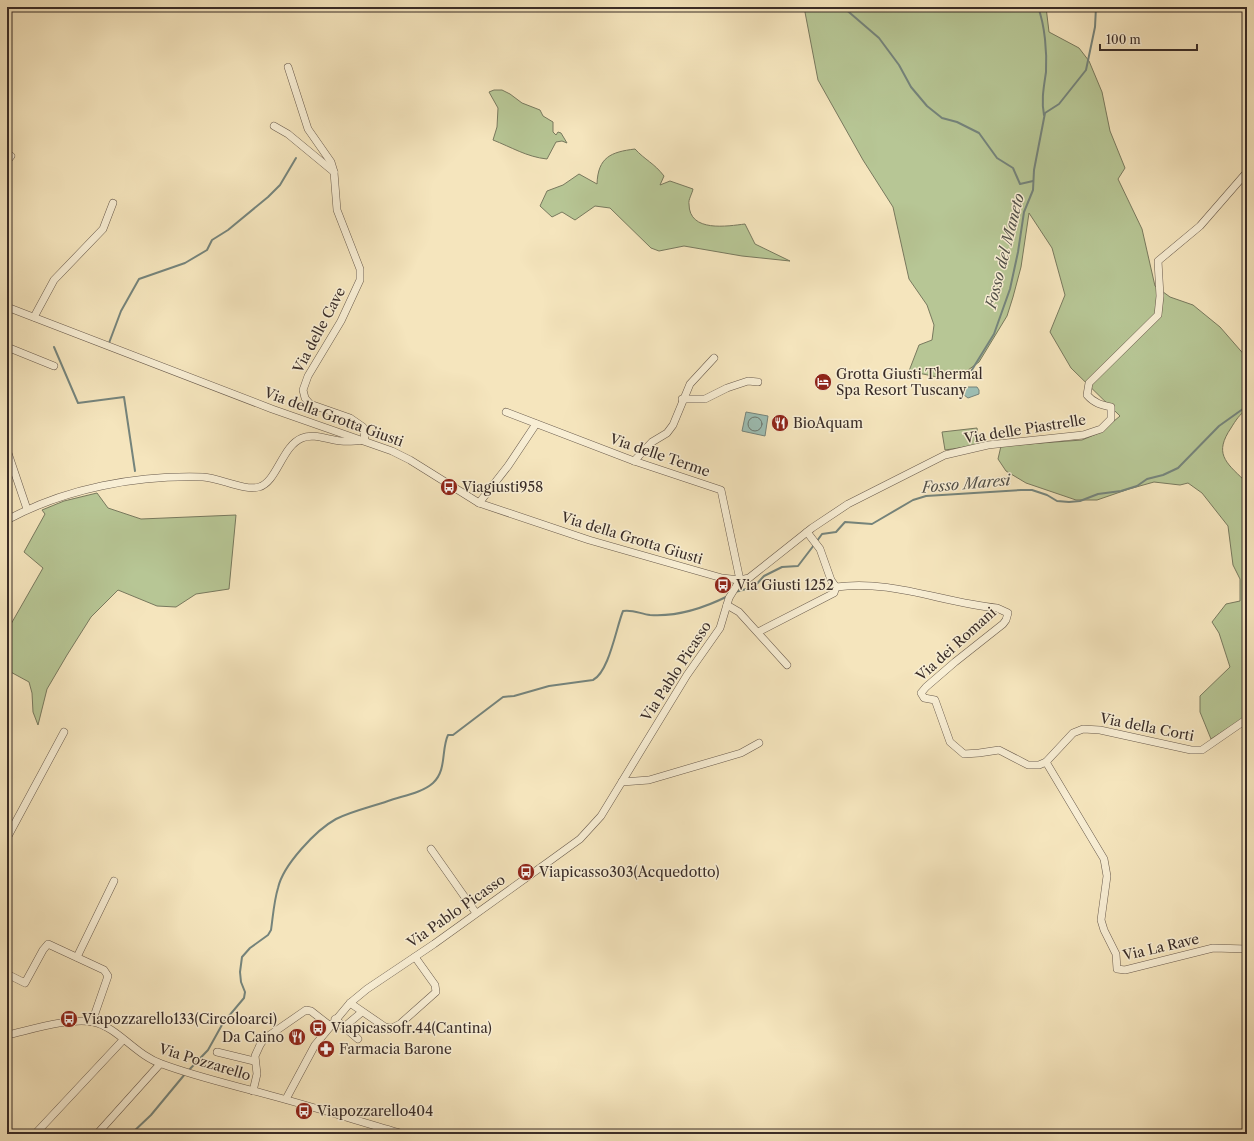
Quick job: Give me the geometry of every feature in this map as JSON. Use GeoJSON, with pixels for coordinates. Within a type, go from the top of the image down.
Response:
{"type":"FeatureCollection","features":[{"type":"Feature","properties":{"kind":"street","name":"Via delle Cave"},"geometry":{"type":"LineString","coordinates":[[288,67],[303,119],[308,129],[331,162],[334,172],[337,210],[360,269],[360,280],[330,341],[308,376],[303,390],[305,398],[310,404],[350,418],[360,424],[365,431],[365,440]]}},
{"type":"Feature","properties":{"kind":"street"},"geometry":{"type":"LineString","coordinates":[[274,126],[294,139],[334,172]]}},
{"type":"Feature","properties":{"kind":"street","name":"Via delle Piastrelle"},"geometry":{"type":"LineString","coordinates":[[807,532],[848,504],[945,455],[988,445],[1083,435],[1101,429],[1111,419],[1111,407],[1100,405],[1092,401],[1087,395],[1089,383],[1158,315],[1160,296],[1158,261],[1200,226],[1247,172]]}},
{"type":"Feature","properties":{"kind":"street"},"geometry":{"type":"LineString","coordinates":[[34,317],[54,280],[102,229],[113,203]]}},
{"type":"Feature","properties":{"kind":"street","name":"Via della Grotta Giusti"},"geometry":{"type":"LineString","coordinates":[[7,307],[272,409],[365,440],[410,460],[479,503],[588,540],[722,578],[740,580]]}},
{"type":"Feature","properties":{"kind":"street"},"geometry":{"type":"LineString","coordinates":[[7,347],[54,366]]}},
{"type":"Feature","properties":{"kind":"street"},"geometry":{"type":"LineString","coordinates":[[634,461],[652,442],[667,433],[673,425],[682,399],[690,384],[714,358]]}},
{"type":"Feature","properties":{"kind":"street"},"geometry":{"type":"LineString","coordinates":[[682,399],[705,399],[727,388],[748,381],[758,382]]}},
{"type":"Feature","properties":{"kind":"street","name":"Via delle Terme"},"geometry":{"type":"LineString","coordinates":[[506,412],[634,461],[721,490],[740,580]]}},
{"type":"Feature","properties":{"kind":"street"},"geometry":{"type":"LineString","coordinates":[[479,503],[508,466],[536,424]]}},
{"type":"Feature","properties":{"kind":"street"},"geometry":{"type":"LineString","coordinates":[[7,520],[27,509],[107,485],[154,479],[213,478],[258,488],[267,483],[289,448],[302,438],[313,436],[341,441],[365,440]]}},
{"type":"Feature","properties":{"kind":"street"},"geometry":{"type":"LineString","coordinates":[[7,450],[27,509]]}},
{"type":"Feature","properties":{"kind":"street"},"geometry":{"type":"LineString","coordinates":[[740,580],[749,578],[807,532],[820,549],[836,587],[834,593],[758,632]]}},
{"type":"Feature","properties":{"kind":"street","name":"Via Pablo Picasso"},"geometry":{"type":"LineString","coordinates":[[286,1100],[315,1045],[329,1025],[350,1003],[367,989],[415,957],[580,839],[601,816],[687,675],[720,628],[728,601],[740,580]]}},
{"type":"Feature","properties":{"kind":"street","name":"Via dei Romani"},"geometry":{"type":"LineString","coordinates":[[836,587],[848,586],[895,588],[1006,611],[1008,616],[1003,624],[926,687],[922,696],[927,700],[935,700],[950,742],[964,754],[999,750],[1028,765],[1039,765],[1046,762]]}},
{"type":"Feature","properties":{"kind":"street"},"geometry":{"type":"LineString","coordinates":[[728,601],[787,665]]}},
{"type":"Feature","properties":{"kind":"street","name":"Via della Corti"},"geometry":{"type":"LineString","coordinates":[[1046,762],[1073,733],[1080,729],[1100,730],[1190,750],[1202,750],[1247,719]]}},
{"type":"Feature","properties":{"kind":"street"},"geometry":{"type":"LineString","coordinates":[[7,838],[64,732]]}},
{"type":"Feature","properties":{"kind":"street"},"geometry":{"type":"LineString","coordinates":[[622,782],[649,780],[741,753],[759,743]]}},
{"type":"Feature","properties":{"kind":"street","name":"Via La Rave"},"geometry":{"type":"LineString","coordinates":[[1046,762],[1104,859],[1107,876],[1101,920],[1104,930],[1116,954],[1118,969],[1124,970],[1213,948],[1247,950]]}},
{"type":"Feature","properties":{"kind":"street"},"geometry":{"type":"LineString","coordinates":[[431,849],[476,913]]}},
{"type":"Feature","properties":{"kind":"street"},"geometry":{"type":"LineString","coordinates":[[77,957],[114,881]]}},
{"type":"Feature","properties":{"kind":"street"},"geometry":{"type":"LineString","coordinates":[[7,974],[25,983],[43,950],[48,944],[104,970],[107,973],[92,1022]]}},
{"type":"Feature","properties":{"kind":"street"},"geometry":{"type":"LineString","coordinates":[[350,1003],[381,1025],[392,1028],[400,1024],[435,995],[435,984],[415,957]]}},
{"type":"Feature","properties":{"kind":"street"},"geometry":{"type":"LineString","coordinates":[[253,1091],[257,1074],[254,1061],[264,1039],[306,1010],[311,1011],[329,1025]]}},
{"type":"Feature","properties":{"kind":"street"},"geometry":{"type":"LineString","coordinates":[[344,1027],[362,1012]]}},
{"type":"Feature","properties":{"kind":"street"},"geometry":{"type":"LineString","coordinates":[[335,1019],[358,1039]]}},
{"type":"Feature","properties":{"kind":"street","name":"Via Pozzarello"},"geometry":{"type":"LineString","coordinates":[[7,1035],[78,1021],[92,1022],[108,1026],[123,1040],[147,1058],[160,1064],[403,1134]]}},
{"type":"Feature","properties":{"kind":"street"},"geometry":{"type":"LineString","coordinates":[[35,1134],[123,1040]]}},
{"type":"Feature","properties":{"kind":"street"},"geometry":{"type":"LineString","coordinates":[[217,1052],[254,1061]]}},
{"type":"Feature","properties":{"kind":"street"},"geometry":{"type":"LineString","coordinates":[[96,1134],[160,1064]]}},
{"type":"Feature","properties":{"kind":"green space"},"geometry":{"type":"Polygon","coordinates":[[[804,7],[1046,7],[1049,32],[1079,48],[1089,61],[1102,92],[1110,131],[1125,168],[1118,179],[1142,229],[1155,286],[1170,297],[1193,305],[1220,327],[1247,358],[1247,409],[1238,418],[1226,437],[1223,444],[1223,451],[1227,462],[1244,480],[1247,480],[1247,716],[1211,739],[1200,712],[1200,696],[1230,667],[1219,633],[1212,622],[1226,604],[1240,601],[1240,579],[1233,565],[1228,526],[1202,493],[1188,483],[1180,485],[1154,482],[1097,500],[1076,500],[1026,483],[1006,471],[998,459],[1001,446],[1082,440],[1101,432],[1120,416],[1071,368],[1050,332],[1065,295],[1052,248],[1029,213],[1021,267],[1007,316],[979,362],[964,373],[937,377],[909,371],[919,345],[932,340],[934,325],[927,305],[909,279],[893,207],[863,160],[818,80],[804,7]]]}},
{"type":"Feature","properties":{"kind":"green space"},"geometry":{"type":"Polygon","coordinates":[[[494,90],[502,90],[522,103],[540,110],[543,116],[553,122],[553,132],[556,135],[558,132],[561,133],[567,143],[562,141],[556,142],[547,159],[526,154],[493,140],[497,127],[498,108],[489,92],[494,90]]]}},
{"type":"Feature","properties":{"kind":"green space"},"geometry":{"type":"Polygon","coordinates":[[[635,149],[664,176],[660,185],[670,181],[693,189],[689,202],[691,213],[695,220],[702,224],[711,226],[745,224],[755,244],[790,261],[742,256],[684,246],[659,251],[651,248],[610,208],[595,206],[575,220],[562,212],[552,217],[540,206],[547,191],[563,185],[579,174],[597,184],[600,168],[607,158],[619,152],[635,149]]]}},
{"type":"Feature","properties":{"kind":"green space"},"geometry":{"type":"Polygon","coordinates":[[[977,428],[979,445],[945,450],[942,432],[977,428]]]}},
{"type":"Feature","properties":{"kind":"green space"},"geometry":{"type":"Polygon","coordinates":[[[97,493],[108,508],[141,519],[236,515],[229,589],[196,594],[176,607],[157,606],[118,590],[91,617],[67,655],[47,689],[38,725],[33,712],[32,693],[29,682],[7,670],[7,631],[43,568],[24,552],[45,514],[42,510],[64,501],[97,493]]]}},
{"type":"Feature","properties":{"kind":"water"},"geometry":{"type":"Polygon","coordinates":[[[963,387],[977,387],[979,394],[968,398],[960,392],[963,387]]]}},
{"type":"Feature","properties":{"kind":"water"},"geometry":{"type":"Polygon","coordinates":[[[746,412],[768,416],[765,436],[742,431],[746,412]]]}},
{"type":"Feature","properties":{"kind":"waterway","name":"Fosso del Maneto"},"geometry":{"type":"LineString","coordinates":[[843,7],[879,38],[899,65],[911,87],[927,106],[942,118],[957,122],[979,133],[997,158],[1013,168],[1020,184],[1033,181]]}},
{"type":"Feature","properties":{"kind":"waterway"},"geometry":{"type":"LineString","coordinates":[[1038,7],[1044,31],[1046,48],[1046,72],[1043,98],[1044,115]]}},
{"type":"Feature","properties":{"kind":"waterway","name":"Fosso del Maneto"},"geometry":{"type":"LineString","coordinates":[[970,373],[994,334],[1010,289],[1018,252],[1024,212],[1033,190],[1034,170],[1045,113],[1059,104],[1086,70],[1095,27],[1096,7]]}},
{"type":"Feature","properties":{"kind":"waterway"},"geometry":{"type":"LineString","coordinates":[[109,343],[121,311],[139,279],[185,263],[207,250],[212,240],[228,230],[268,197],[280,185],[296,158]]}},
{"type":"Feature","properties":{"kind":"waterway"},"geometry":{"type":"LineString","coordinates":[[54,347],[78,403],[124,397],[135,471]]}},
{"type":"Feature","properties":{"kind":"waterway","name":"Fosso Maresi"},"geometry":{"type":"LineString","coordinates":[[817,541],[822,534],[836,532],[845,522],[872,524],[913,500],[926,496],[1032,490],[1047,495],[1057,501],[1069,502],[1080,501],[1098,494],[1121,491],[1137,486],[1147,479],[1163,475],[1178,468],[1219,426],[1247,406]]}},
{"type":"Feature","properties":{"kind":"waterway","name":"Fosso Maresi"},"geometry":{"type":"LineString","coordinates":[[735,592],[754,587],[764,576],[782,567],[798,566],[814,545]]}},
{"type":"Feature","properties":{"kind":"waterway"},"geometry":{"type":"LineString","coordinates":[[188,1071],[208,1050],[223,1023],[244,998],[245,992],[241,982],[240,972],[242,957],[250,948],[268,935],[271,930],[276,898],[281,879],[293,859],[319,831],[342,816],[412,794],[433,783],[442,766],[448,735],[453,735],[503,697],[514,696],[549,686],[593,680],[599,675],[608,659],[623,611],[633,611],[650,615],[671,615],[700,608],[728,596]]}},
{"type":"Feature","properties":{"kind":"waterway"},"geometry":{"type":"LineString","coordinates":[[131,1134],[151,1115],[185,1074]]}},
{"type":"Feature","properties":{"kind":"place","name":"Grotta Giusti Thermal Spa Resort Tuscany"},"geometry":{"type":"Point","coordinates":[823,382]}},
{"type":"Feature","properties":{"kind":"place","name":"BioAquam"},"geometry":{"type":"Point","coordinates":[780,423]}},
{"type":"Feature","properties":{"kind":"place","name":"Viagiusti958"},"geometry":{"type":"Point","coordinates":[449,487]}},
{"type":"Feature","properties":{"kind":"place","name":"Via Giusti 1252"},"geometry":{"type":"Point","coordinates":[723,585]}},
{"type":"Feature","properties":{"kind":"place","name":"Viapicasso303(Acquedotto)"},"geometry":{"type":"Point","coordinates":[526,872]}},
{"type":"Feature","properties":{"kind":"place","name":"Viapozzarello133(Circoloarci)"},"geometry":{"type":"Point","coordinates":[69,1019]}},
{"type":"Feature","properties":{"kind":"place","name":"Viapicassofr.44(Cantina)"},"geometry":{"type":"Point","coordinates":[318,1028]}},
{"type":"Feature","properties":{"kind":"place","name":"Da Caino"},"geometry":{"type":"Point","coordinates":[297,1037]}},
{"type":"Feature","properties":{"kind":"place","name":"Farmacia Barone"},"geometry":{"type":"Point","coordinates":[326,1049]}},
{"type":"Feature","properties":{"kind":"place","name":"Viapozzarello404"},"geometry":{"type":"Point","coordinates":[304,1111]}}]}
